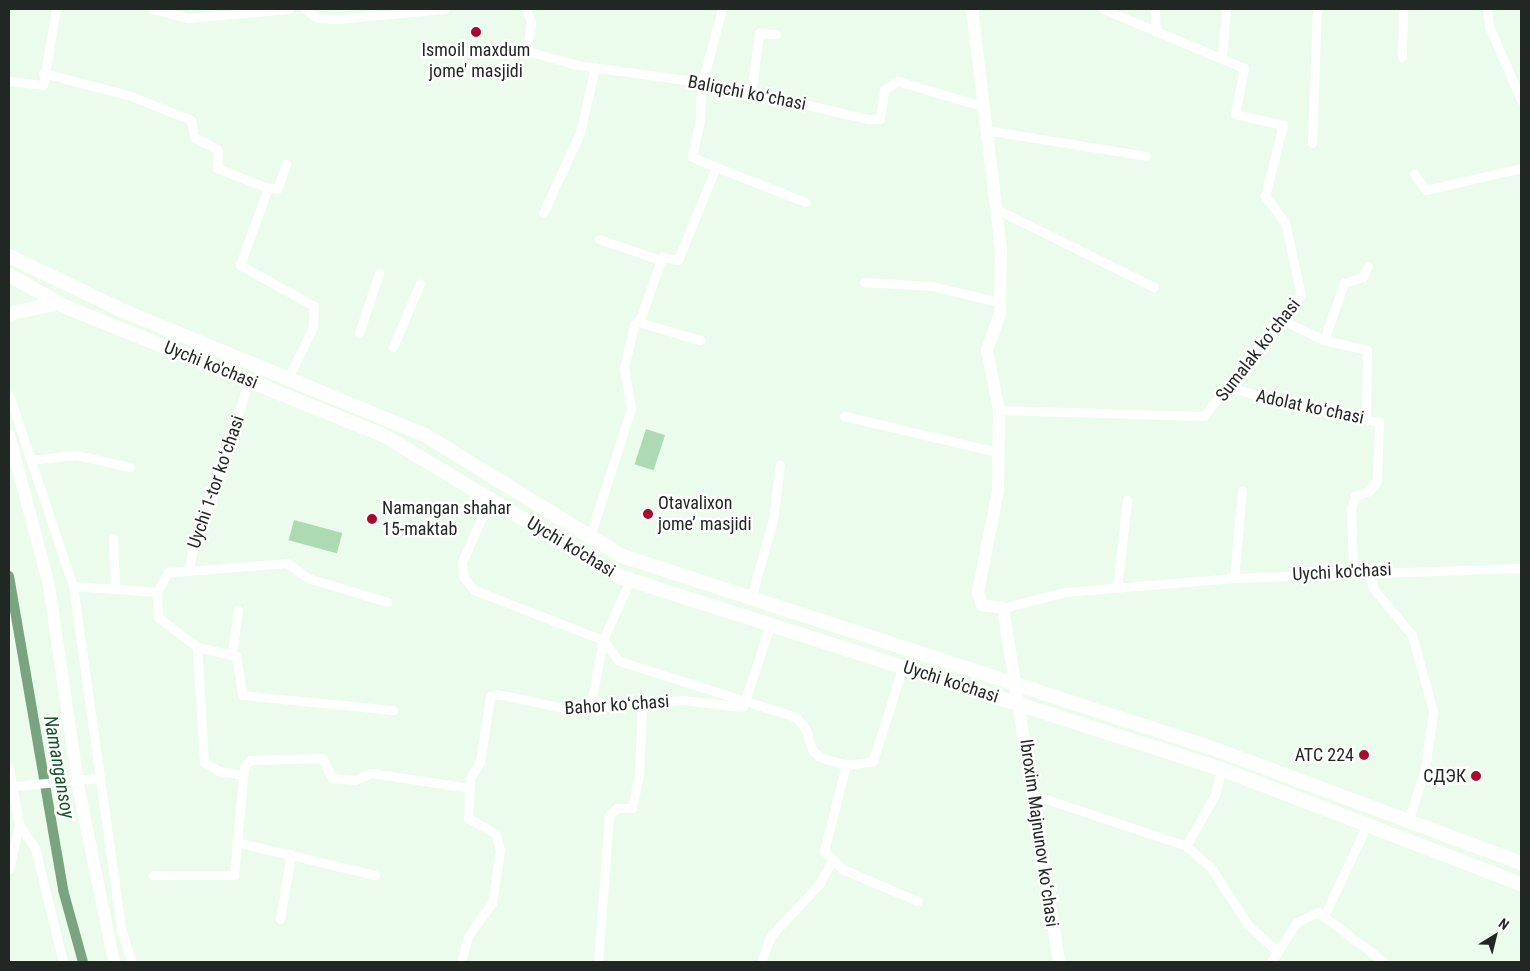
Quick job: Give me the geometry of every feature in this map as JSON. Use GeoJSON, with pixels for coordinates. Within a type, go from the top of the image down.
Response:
{"type":"FeatureCollection","features":[{"type":"Feature","properties":{"kind":"main road","name":"Uychi ko'chasi"},"geometry":{"type":"LineString","coordinates":[[10,259],[119,310],[289,376],[425,435],[589,539],[622,556],[1212,748],[1521,864]]}},
{"type":"Feature","properties":{"kind":"main road","name":"Uychi ko'chasi"},"geometry":{"type":"LineString","coordinates":[[9,275],[57,303],[383,435],[491,496],[587,559],[630,580],[1221,769],[1521,884]]}},
{"type":"Feature","properties":{"kind":"main road"},"geometry":{"type":"LineString","coordinates":[[9,314],[57,303]]}},
{"type":"Feature","properties":{"kind":"street"},"geometry":{"type":"LineString","coordinates":[[9,81],[43,85],[43,72],[56,9]]}},
{"type":"Feature","properties":{"kind":"street"},"geometry":{"type":"LineString","coordinates":[[152,9],[188,18],[289,9]]}},
{"type":"Feature","properties":{"kind":"street"},"geometry":{"type":"LineString","coordinates":[[305,9],[324,19],[445,9]]}},
{"type":"Feature","properties":{"kind":"street","name":"Baliqchi koʻchasi"},"geometry":{"type":"LineString","coordinates":[[526,9],[531,22],[527,51],[595,67],[703,84],[878,119],[884,90],[897,81],[982,106]]}},
{"type":"Feature","properties":{"kind":"street"},"geometry":{"type":"LineString","coordinates":[[722,9],[703,84],[692,157],[805,202]]}},
{"type":"Feature","properties":{"kind":"street"},"geometry":{"type":"LineString","coordinates":[[972,9],[982,106],[1001,249],[998,302],[1000,314],[987,350],[999,410],[998,491],[978,592],[982,605],[1003,608]]}},
{"type":"Feature","properties":{"kind":"street","name":"Sumalak koʻchasi"},"geometry":{"type":"LineString","coordinates":[[999,410],[1204,416],[1282,320],[1296,306],[1302,289],[1285,222],[1265,196],[1283,125],[1235,114],[1245,70],[1222,57],[1156,32],[1103,9]]}},
{"type":"Feature","properties":{"kind":"street"},"geometry":{"type":"LineString","coordinates":[[1155,9],[1156,32]]}},
{"type":"Feature","properties":{"kind":"street"},"geometry":{"type":"LineString","coordinates":[[1222,57],[1226,9]]}},
{"type":"Feature","properties":{"kind":"street"},"geometry":{"type":"LineString","coordinates":[[1312,143],[1317,9]]}},
{"type":"Feature","properties":{"kind":"street"},"geometry":{"type":"LineString","coordinates":[[1402,57],[1403,9]]}},
{"type":"Feature","properties":{"kind":"street"},"geometry":{"type":"LineString","coordinates":[[1487,9],[1489,26],[1521,100]]}},
{"type":"Feature","properties":{"kind":"street"},"geometry":{"type":"LineString","coordinates":[[751,95],[759,33],[776,34]]}},
{"type":"Feature","properties":{"kind":"street"},"geometry":{"type":"LineString","coordinates":[[543,214],[580,133],[595,67]]}},
{"type":"Feature","properties":{"kind":"street"},"geometry":{"type":"LineString","coordinates":[[43,72],[132,96],[194,122],[194,137],[218,150],[217,168],[268,188],[277,190],[286,164]]}},
{"type":"Feature","properties":{"kind":"street"},"geometry":{"type":"LineString","coordinates":[[986,130],[1146,156]]}},
{"type":"Feature","properties":{"kind":"street"},"geometry":{"type":"LineString","coordinates":[[599,238],[660,260],[678,260],[716,167]]}},
{"type":"Feature","properties":{"kind":"street"},"geometry":{"type":"LineString","coordinates":[[1414,174],[1426,190],[1521,168]]}},
{"type":"Feature","properties":{"kind":"street"},"geometry":{"type":"LineString","coordinates":[[268,188],[240,265],[314,306],[313,327],[289,376]]}},
{"type":"Feature","properties":{"kind":"street"},"geometry":{"type":"LineString","coordinates":[[996,208],[1154,287]]}},
{"type":"Feature","properties":{"kind":"street"},"geometry":{"type":"LineString","coordinates":[[589,539],[631,410],[624,368],[660,260]]}},
{"type":"Feature","properties":{"kind":"street"},"geometry":{"type":"LineString","coordinates":[[1324,340],[1344,283],[1363,277],[1368,266]]}},
{"type":"Feature","properties":{"kind":"street"},"geometry":{"type":"LineString","coordinates":[[359,333],[378,273]]}},
{"type":"Feature","properties":{"kind":"street"},"geometry":{"type":"LineString","coordinates":[[864,282],[932,286],[998,302]]}},
{"type":"Feature","properties":{"kind":"street"},"geometry":{"type":"LineString","coordinates":[[393,347],[420,283]]}},
{"type":"Feature","properties":{"kind":"street"},"geometry":{"type":"LineString","coordinates":[[1282,320],[1324,340],[1368,351],[1366,418]]}},
{"type":"Feature","properties":{"kind":"street"},"geometry":{"type":"LineString","coordinates":[[638,322],[700,340]]}},
{"type":"Feature","properties":{"kind":"street","name":"Uychi 1-tor koʻchasi"},"geometry":{"type":"LineString","coordinates":[[157,592],[168,572],[188,571],[199,521],[208,511],[249,380]]}},
{"type":"Feature","properties":{"kind":"street","name":"Adolat koʻchasi"},"geometry":{"type":"LineString","coordinates":[[1230,386],[1282,403],[1366,418],[1380,425],[1379,464],[1376,484],[1355,496],[1351,509],[1353,570]]}},
{"type":"Feature","properties":{"kind":"street"},"geometry":{"type":"LineString","coordinates":[[9,394],[73,586],[95,778],[121,930],[132,962]]}},
{"type":"Feature","properties":{"kind":"street"},"geometry":{"type":"LineString","coordinates":[[844,416],[998,452]]}},
{"type":"Feature","properties":{"kind":"street"},"geometry":{"type":"LineString","coordinates":[[9,434],[49,585],[79,790],[114,962]]}},
{"type":"Feature","properties":{"kind":"street"},"geometry":{"type":"LineString","coordinates":[[30,460],[76,455],[130,467]]}},
{"type":"Feature","properties":{"kind":"street"},"geometry":{"type":"LineString","coordinates":[[751,598],[773,520],[780,464]]}},
{"type":"Feature","properties":{"kind":"street"},"geometry":{"type":"LineString","coordinates":[[1234,578],[1242,490]]}},
{"type":"Feature","properties":{"kind":"street"},"geometry":{"type":"LineString","coordinates":[[491,496],[462,562],[468,585],[603,640],[619,661],[796,717],[816,754],[846,765],[873,761],[903,666]]}},
{"type":"Feature","properties":{"kind":"street"},"geometry":{"type":"LineString","coordinates":[[1117,588],[1127,500]]}},
{"type":"Feature","properties":{"kind":"street"},"geometry":{"type":"LineString","coordinates":[[113,538],[115,587]]}},
{"type":"Feature","properties":{"kind":"street"},"geometry":{"type":"LineString","coordinates":[[188,571],[287,564],[308,578],[387,602]]}},
{"type":"Feature","properties":{"kind":"street","name":"Uychi ko'chasi"},"geometry":{"type":"LineString","coordinates":[[1020,704],[1003,608],[1065,592],[1234,578],[1353,570],[1521,568]]}},
{"type":"Feature","properties":{"kind":"street"},"geometry":{"type":"LineString","coordinates":[[1368,570],[1373,588],[1412,635],[1433,712],[1425,769],[1408,822]]}},
{"type":"Feature","properties":{"kind":"street"},"geometry":{"type":"LineString","coordinates":[[590,709],[603,640],[630,580]]}},
{"type":"Feature","properties":{"kind":"street"},"geometry":{"type":"LineString","coordinates":[[73,586],[115,587],[157,592],[158,617],[197,647],[232,653]]}},
{"type":"Feature","properties":{"kind":"street"},"geometry":{"type":"LineString","coordinates":[[238,609],[232,653],[238,662],[242,695],[393,710]]}},
{"type":"Feature","properties":{"kind":"street"},"geometry":{"type":"LineString","coordinates":[[748,702],[770,625]]}},
{"type":"Feature","properties":{"kind":"street"},"geometry":{"type":"LineString","coordinates":[[197,647],[204,762],[219,771],[244,775]]}},
{"type":"Feature","properties":{"kind":"street","name":"Bahor koʻchasi"},"geometry":{"type":"LineString","coordinates":[[470,788],[480,762],[483,722],[492,694],[552,708],[590,709],[642,706],[683,700],[738,708],[748,702]]}},
{"type":"Feature","properties":{"kind":"street","name":"Ibroxim Majnunov koʻchasi"},"geometry":{"type":"LineString","coordinates":[[1020,704],[1058,962]]}},
{"type":"Feature","properties":{"kind":"street"},"geometry":{"type":"LineString","coordinates":[[598,962],[609,815],[617,808],[632,808],[639,774],[642,706]]}},
{"type":"Feature","properties":{"kind":"street"},"geometry":{"type":"LineString","coordinates":[[153,875],[234,875],[244,764],[250,760],[322,758],[332,778],[355,780],[371,773],[470,788],[468,818],[496,834],[500,850],[492,903],[470,934],[461,962]]}},
{"type":"Feature","properties":{"kind":"street"},"geometry":{"type":"LineString","coordinates":[[846,765],[824,844],[831,862],[917,901]]}},
{"type":"Feature","properties":{"kind":"street"},"geometry":{"type":"LineString","coordinates":[[9,768],[17,786],[19,825],[9,869]]}},
{"type":"Feature","properties":{"kind":"street"},"geometry":{"type":"LineString","coordinates":[[1186,846],[1215,795],[1221,769]]}},
{"type":"Feature","properties":{"kind":"street"},"geometry":{"type":"LineString","coordinates":[[17,786],[95,778]]}},
{"type":"Feature","properties":{"kind":"street"},"geometry":{"type":"LineString","coordinates":[[1034,795],[1186,846],[1212,869],[1248,925],[1276,950]]}},
{"type":"Feature","properties":{"kind":"street"},"geometry":{"type":"LineString","coordinates":[[19,825],[36,848],[63,962]]}},
{"type":"Feature","properties":{"kind":"street"},"geometry":{"type":"LineString","coordinates":[[1325,914],[1367,825]]}},
{"type":"Feature","properties":{"kind":"street"},"geometry":{"type":"LineString","coordinates":[[236,842],[375,875]]}},
{"type":"Feature","properties":{"kind":"street"},"geometry":{"type":"LineString","coordinates":[[280,919],[291,854]]}},
{"type":"Feature","properties":{"kind":"street"},"geometry":{"type":"LineString","coordinates":[[761,962],[770,937],[820,883],[831,862]]}},
{"type":"Feature","properties":{"kind":"street"},"geometry":{"type":"LineString","coordinates":[[1271,962],[1276,950],[1304,915],[1325,914],[1384,962]]}},
{"type":"Feature","properties":{"kind":"street"},"geometry":{"type":"LineString","coordinates":[[128,952],[136,962]]}},
{"type":"Feature","properties":{"kind":"green space"},"geometry":{"type":"Polygon","coordinates":[[[646,429],[665,435],[654,470],[635,464],[646,429]]]}},
{"type":"Feature","properties":{"kind":"green space"},"geometry":{"type":"Polygon","coordinates":[[[294,520],[342,533],[337,553],[289,540],[294,520]]]}},
{"type":"Feature","properties":{"kind":"waterway","name":"Namangansoy"},"geometry":{"type":"LineString","coordinates":[[9,576],[63,890],[83,962]]}},
{"type":"Feature","properties":{"kind":"place","name":"Ismoil maxdum jome' masjidi"},"geometry":{"type":"Point","coordinates":[476,32]}},
{"type":"Feature","properties":{"kind":"place","name":"Otavalixon jome’ masjidi"},"geometry":{"type":"Point","coordinates":[648,514]}},
{"type":"Feature","properties":{"kind":"place","name":"Namangan shahar 15-maktab"},"geometry":{"type":"Point","coordinates":[372,519]}},
{"type":"Feature","properties":{"kind":"place","name":"ATC 224"},"geometry":{"type":"Point","coordinates":[1364,755]}},
{"type":"Feature","properties":{"kind":"place","name":"СДЭК"},"geometry":{"type":"Point","coordinates":[1476,776]}}]}
